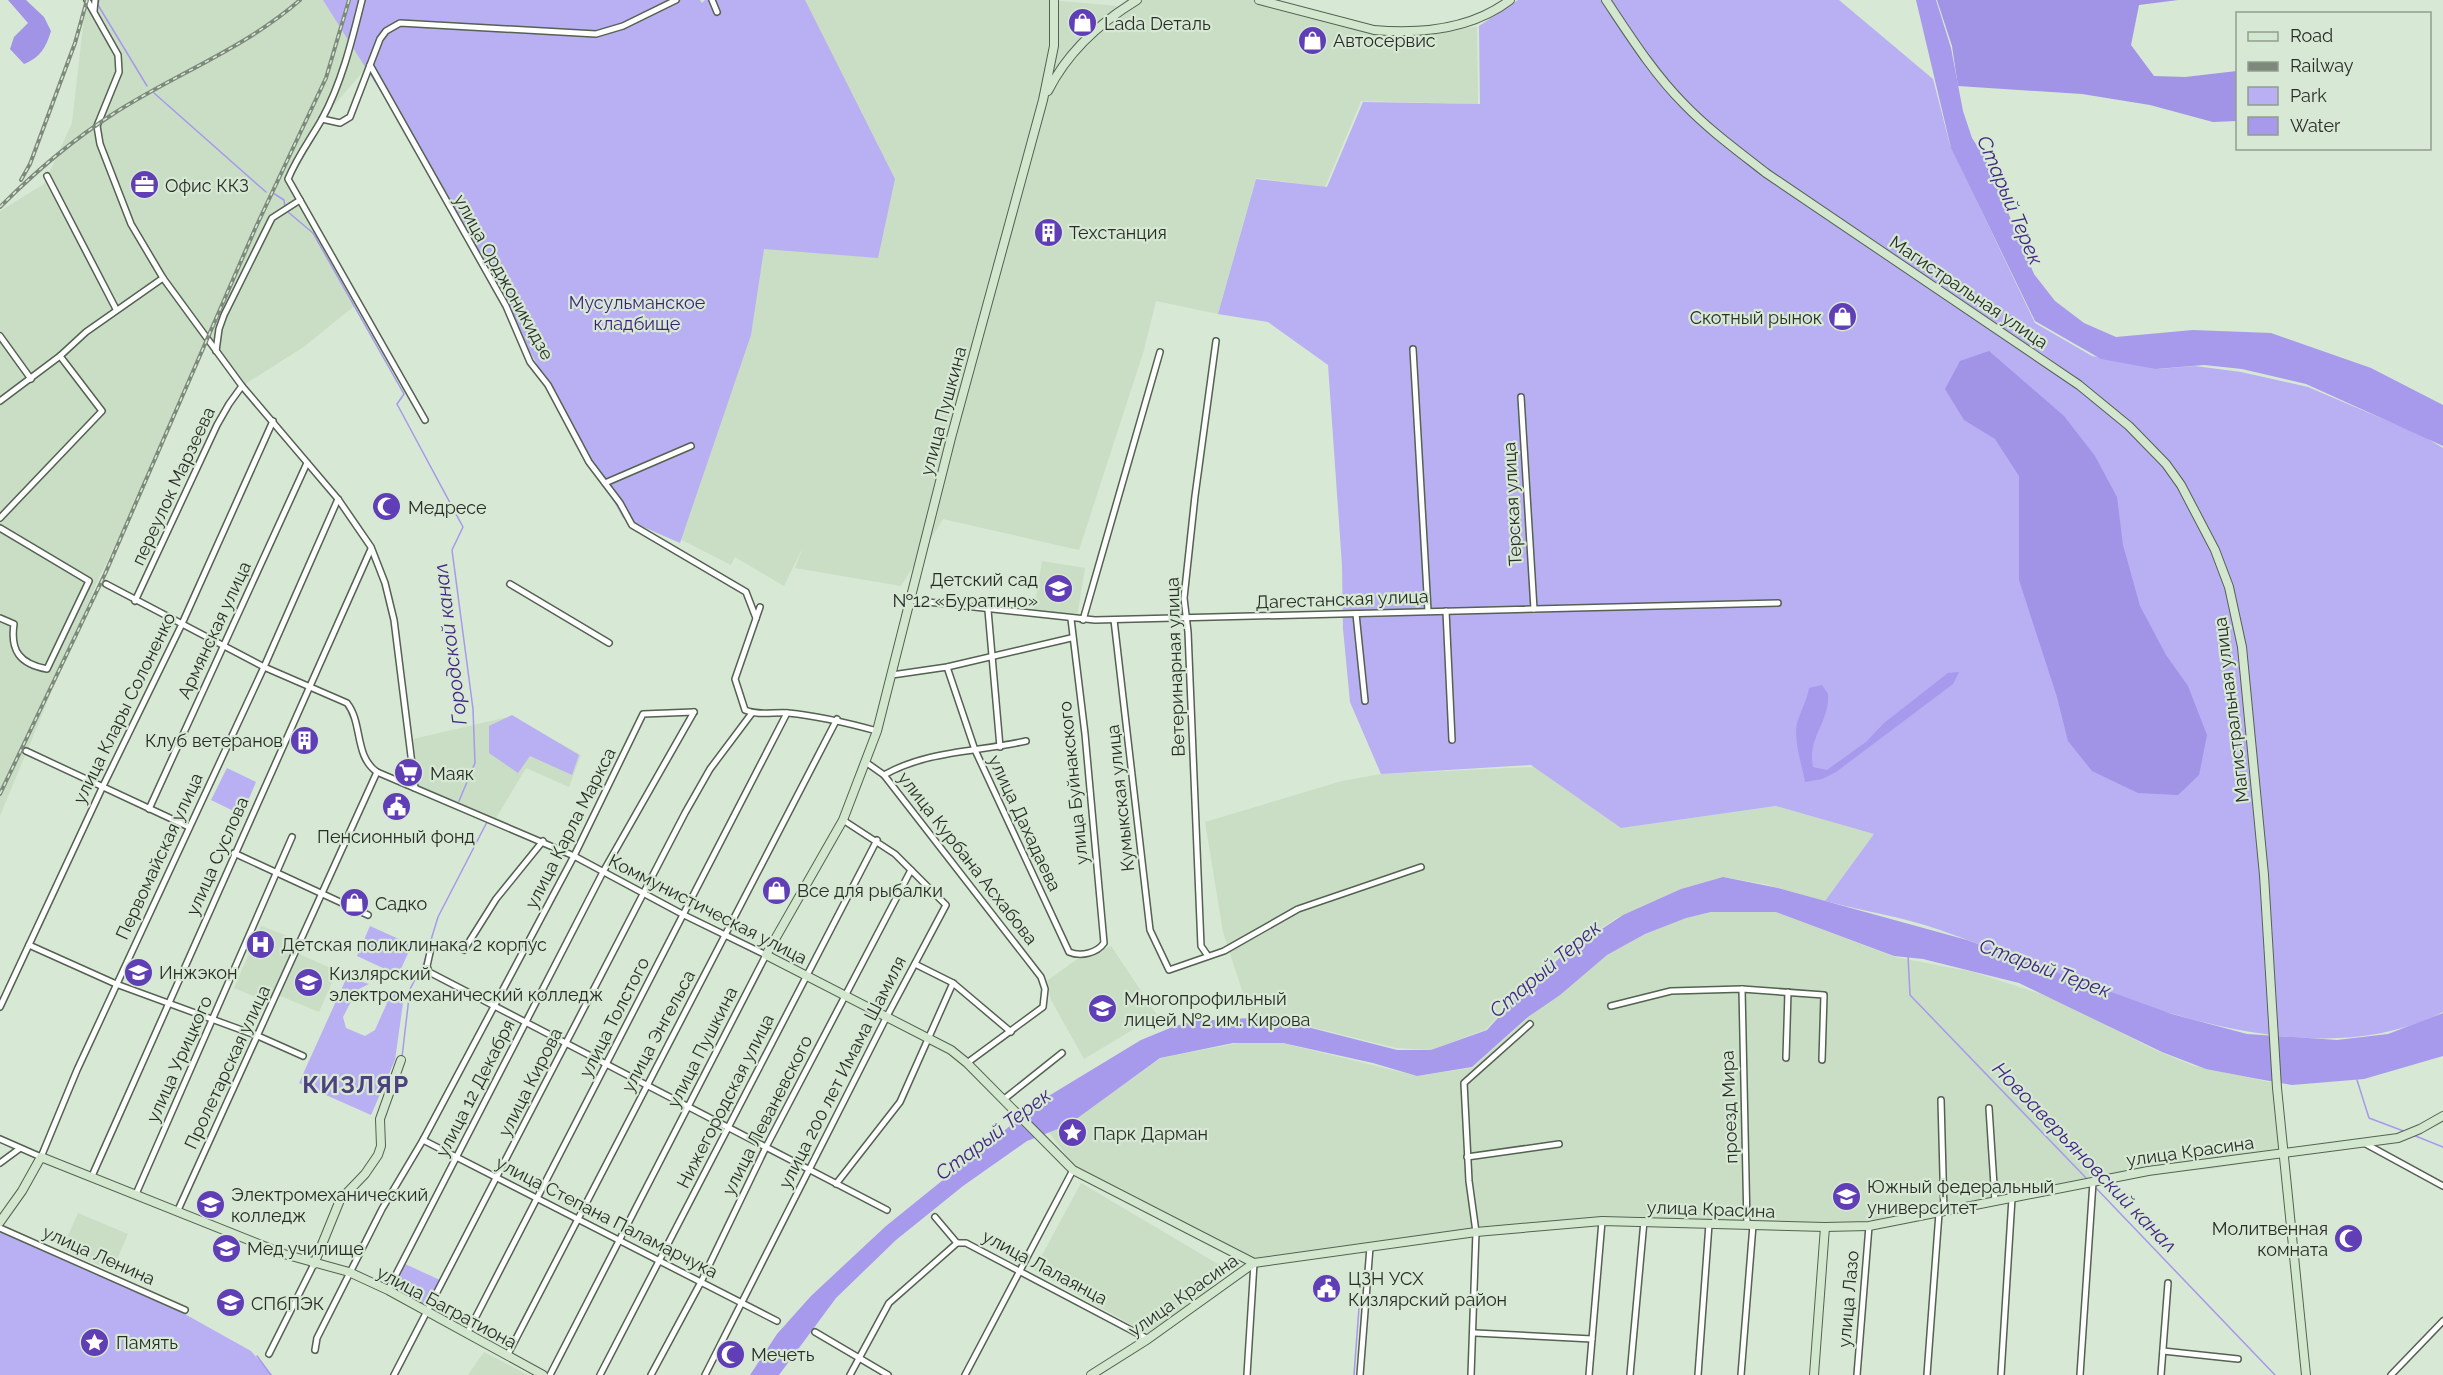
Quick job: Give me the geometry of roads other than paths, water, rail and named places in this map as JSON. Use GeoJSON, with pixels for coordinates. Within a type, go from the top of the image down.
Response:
{"type":"FeatureCollection","features":[{"type":"Feature","properties":{"kind":"street"},"geometry":{"type":"LineString","coordinates":[[87,0],[118,55],[119,72],[98,118],[100,144],[131,225],[163,278],[216,351],[242,386],[339,499],[371,549],[385,583],[394,620],[415,788]]}},
{"type":"Feature","properties":{"kind":"street"},"geometry":{"type":"LineString","coordinates":[[94,12],[95,0]]}},
{"type":"Feature","properties":{"kind":"street"},"geometry":{"type":"LineString","coordinates":[[362,0],[339,80],[322,119],[298,155],[288,179],[426,420]]}},
{"type":"Feature","properties":{"kind":"street"},"geometry":{"type":"LineString","coordinates":[[322,119],[339,123],[350,117],[380,39],[386,31],[400,23],[596,34],[623,27],[676,0]]}},
{"type":"Feature","properties":{"kind":"street"},"geometry":{"type":"LineString","coordinates":[[712,0],[717,12]]}},
{"type":"Feature","properties":{"kind":"street","name":"улица Пушкина"},"geometry":{"type":"LineString","coordinates":[[550,1375],[766,955],[843,820],[867,763],[1043,100],[1054,46],[1054,0]]}},
{"type":"Feature","properties":{"kind":"street","name":"улица Пушкина"},"geometry":{"type":"LineString","coordinates":[[1043,100],[1066,61],[1105,21],[1137,0]]}},
{"type":"Feature","properties":{"kind":"street"},"geometry":{"type":"LineString","coordinates":[[1259,0],[1374,30],[1391,32],[1427,29],[1478,20],[1510,0]]}},
{"type":"Feature","properties":{"kind":"street","name":"Магистральная улица"},"geometry":{"type":"LineString","coordinates":[[1606,0],[1633,41],[1684,104],[1721,137],[1766,173],[2079,385],[2148,444],[2181,485],[2215,550],[2237,616],[2264,875],[2277,1088],[2306,1375]]}},
{"type":"Feature","properties":{"kind":"street","name":"улица Орджоникидзе"},"geometry":{"type":"LineString","coordinates":[[370,65],[506,306],[530,362],[548,385],[590,462],[637,529],[746,592],[756,618]]}},
{"type":"Feature","properties":{"kind":"street"},"geometry":{"type":"LineString","coordinates":[[47,176],[116,309]]}},
{"type":"Feature","properties":{"kind":"street"},"geometry":{"type":"LineString","coordinates":[[216,351],[219,329],[224,315],[272,218],[300,200]]}},
{"type":"Feature","properties":{"kind":"street"},"geometry":{"type":"LineString","coordinates":[[0,401],[60,356],[116,309],[163,278]]}},
{"type":"Feature","properties":{"kind":"street"},"geometry":{"type":"LineString","coordinates":[[0,336],[31,379]]}},
{"type":"Feature","properties":{"kind":"street","name":"Ветеринарная улица"},"geometry":{"type":"LineString","coordinates":[[1208,956],[1201,946],[1184,598],[1216,341]]}},
{"type":"Feature","properties":{"kind":"street"},"geometry":{"type":"LineString","coordinates":[[1413,349],[1428,611]]}},
{"type":"Feature","properties":{"kind":"street"},"geometry":{"type":"LineString","coordinates":[[1083,620],[1160,352]]}},
{"type":"Feature","properties":{"kind":"street"},"geometry":{"type":"LineString","coordinates":[[0,518],[102,411],[60,356]]}},
{"type":"Feature","properties":{"kind":"street","name":"переулок Марзеева"},"geometry":{"type":"LineString","coordinates":[[135,601],[217,425],[242,386]]}},
{"type":"Feature","properties":{"kind":"street","name":"Терская улица"},"geometry":{"type":"LineString","coordinates":[[1521,397],[1534,609]]}},
{"type":"Feature","properties":{"kind":"street","name":"улица Клары Солоненко"},"geometry":{"type":"LineString","coordinates":[[0,1007],[103,786],[182,626],[273,421]]}},
{"type":"Feature","properties":{"kind":"street"},"geometry":{"type":"LineString","coordinates":[[605,483],[691,446]]}},
{"type":"Feature","properties":{"kind":"street","name":"Армянская улица"},"geometry":{"type":"LineString","coordinates":[[149,809],[307,463]]}},
{"type":"Feature","properties":{"kind":"street","name":"Первомайская улица"},"geometry":{"type":"LineString","coordinates":[[0,1221],[22,1191],[41,1156],[76,1070],[264,668],[339,499]]}},
{"type":"Feature","properties":{"kind":"street"},"geometry":{"type":"LineString","coordinates":[[0,528],[89,581],[47,669],[33,667],[23,661],[12,639],[14,624],[0,618]]}},
{"type":"Feature","properties":{"kind":"street","name":"улица Суслова"},"geometry":{"type":"LineString","coordinates":[[92,1176],[308,686],[371,549]]}},
{"type":"Feature","properties":{"kind":"street"},"geometry":{"type":"LineString","coordinates":[[106,584],[264,668],[347,703],[351,708],[363,754],[375,771]]}},
{"type":"Feature","properties":{"kind":"street"},"geometry":{"type":"LineString","coordinates":[[510,584],[609,643]]}},
{"type":"Feature","properties":{"kind":"street","name":"Дагестанская улица"},"geometry":{"type":"LineString","coordinates":[[909,600],[1083,620],[1778,603]]}},
{"type":"Feature","properties":{"kind":"street"},"geometry":{"type":"LineString","coordinates":[[760,607],[735,679],[745,710],[752,713],[787,713],[837,719],[877,731]]}},
{"type":"Feature","properties":{"kind":"street"},"geometry":{"type":"LineString","coordinates":[[988,610],[1000,747]]}},
{"type":"Feature","properties":{"kind":"street"},"geometry":{"type":"LineString","coordinates":[[1446,611],[1452,740]]}},
{"type":"Feature","properties":{"kind":"street"},"geometry":{"type":"LineString","coordinates":[[1356,614],[1365,701]]}},
{"type":"Feature","properties":{"kind":"street","name":"улица Буйнакского"},"geometry":{"type":"LineString","coordinates":[[1071,619],[1071,638],[1085,734],[1104,943]]}},
{"type":"Feature","properties":{"kind":"street","name":"Кумыкская улица"},"geometry":{"type":"LineString","coordinates":[[1114,620],[1129,726],[1139,841],[1150,930],[1169,970],[1208,956]]}},
{"type":"Feature","properties":{"kind":"street"},"geometry":{"type":"LineString","coordinates":[[892,675],[947,667],[1071,638]]}},
{"type":"Feature","properties":{"kind":"street","name":"улица Дахадаева"},"geometry":{"type":"LineString","coordinates":[[947,667],[975,750],[1069,952],[1077,955],[1100,949],[1104,943]]}},
{"type":"Feature","properties":{"kind":"street","name":"улица Карла Маркса"},"geometry":{"type":"LineString","coordinates":[[315,1350],[317,1338],[349,1272],[495,1006],[574,856],[643,714],[694,712]]}},
{"type":"Feature","properties":{"kind":"street","name":"улица 12 Декабря"},"geometry":{"type":"LineString","coordinates":[[388,1290],[603,872],[694,712]]}},
{"type":"Feature","properties":{"kind":"street","name":"улица Кирова"},"geometry":{"type":"LineString","coordinates":[[394,1375],[567,1046],[643,892],[710,769],[752,713]]}},
{"type":"Feature","properties":{"kind":"street","name":"улица Толстого"},"geometry":{"type":"LineString","coordinates":[[467,1334],[787,713]]}},
{"type":"Feature","properties":{"kind":"street","name":"улица Энгельса"},"geometry":{"type":"LineString","coordinates":[[507,1356],[837,719]]}},
{"type":"Feature","properties":{"kind":"street"},"geometry":{"type":"LineString","coordinates":[[884,775],[939,754],[1000,747],[1026,741]]}},
{"type":"Feature","properties":{"kind":"street"},"geometry":{"type":"LineString","coordinates":[[26,751],[189,827]]}},
{"type":"Feature","properties":{"kind":"street","name":"улица Курбана Асхабова"},"geometry":{"type":"LineString","coordinates":[[867,763],[884,775],[1041,977],[1046,989],[1043,1008],[1011,1032]]}},
{"type":"Feature","properties":{"kind":"street","name":"Коммунистическая улица"},"geometry":{"type":"LineString","coordinates":[[375,771],[574,856],[845,998],[951,1050],[967,1063],[1073,1170]]}},
{"type":"Feature","properties":{"kind":"street","name":"Пролетарская улица"},"geometry":{"type":"LineString","coordinates":[[178,1210],[322,894],[375,771]]}},
{"type":"Feature","properties":{"kind":"street","name":"улица 200 лет Имама Шамиля"},"geometry":{"type":"LineString","coordinates":[[705,1375],[808,1170],[946,905],[877,840],[843,820]]}},
{"type":"Feature","properties":{"kind":"street","name":"улица Урицкого"},"geometry":{"type":"LineString","coordinates":[[136,1194],[292,837]]}},
{"type":"Feature","properties":{"kind":"street","name":"Нижегородская улица"},"geometry":{"type":"LineString","coordinates":[[600,1375],[877,840]]}},
{"type":"Feature","properties":{"kind":"street"},"geometry":{"type":"LineString","coordinates":[[464,950],[496,899],[543,842]]}},
{"type":"Feature","properties":{"kind":"street"},"geometry":{"type":"LineString","coordinates":[[234,853],[368,915]]}},
{"type":"Feature","properties":{"kind":"street"},"geometry":{"type":"LineString","coordinates":[[1208,956],[1242,942],[1298,909],[1421,867]]}},
{"type":"Feature","properties":{"kind":"street","name":"улица Леваневского"},"geometry":{"type":"LineString","coordinates":[[651,1375],[700,1282],[766,1147],[911,870]]}},
{"type":"Feature","properties":{"kind":"street"},"geometry":{"type":"LineString","coordinates":[[29,945],[116,984],[258,1036],[303,1056]]}},
{"type":"Feature","properties":{"kind":"street"},"geometry":{"type":"LineString","coordinates":[[431,948],[427,966],[429,972],[567,1046],[887,1210]]}},
{"type":"Feature","properties":{"kind":"street"},"geometry":{"type":"LineString","coordinates":[[915,964],[953,983],[1011,1032],[967,1063]]}},
{"type":"Feature","properties":{"kind":"street"},"geometry":{"type":"LineString","coordinates":[[836,1184],[900,1102],[953,983]]}},
{"type":"Feature","properties":{"kind":"street"},"geometry":{"type":"LineString","coordinates":[[1611,1006],[1671,991],[1742,989],[1824,995],[1822,1060]]}},
{"type":"Feature","properties":{"kind":"street","name":"проезд Мира"},"geometry":{"type":"LineString","coordinates":[[1741,1375],[1750,1225],[1742,989]]}},
{"type":"Feature","properties":{"kind":"street"},"geometry":{"type":"LineString","coordinates":[[1786,1058],[1788,992]]}},
{"type":"Feature","properties":{"kind":"street"},"geometry":{"type":"LineString","coordinates":[[1472,1375],[1475,1333],[1476,1232],[1467,1157],[1464,1083],[1530,1024]]}},
{"type":"Feature","properties":{"kind":"street"},"geometry":{"type":"LineString","coordinates":[[1003,1100],[1062,1053]]}},
{"type":"Feature","properties":{"kind":"street"},"geometry":{"type":"LineString","coordinates":[[269,1354],[314,1264],[340,1200],[365,1174],[378,1155],[381,1146],[380,1119],[401,1060]]}},
{"type":"Feature","properties":{"kind":"street"},"geometry":{"type":"LineString","coordinates":[[1927,1375],[1941,1213],[1941,1100]]}},
{"type":"Feature","properties":{"kind":"street"},"geometry":{"type":"LineString","coordinates":[[1989,1108],[1995,1202]]}},
{"type":"Feature","properties":{"kind":"street","name":"улица Красина"},"geometry":{"type":"LineString","coordinates":[[1091,1375],[1148,1339],[1254,1263],[1476,1232],[1602,1221],[1825,1227],[1869,1226],[2193,1164],[2398,1138],[2443,1116]]}},
{"type":"Feature","properties":{"kind":"street","name":"улица Багратиона"},"geometry":{"type":"LineString","coordinates":[[0,1139],[19,1149],[178,1210],[222,1230],[314,1264],[349,1272],[388,1290],[543,1375]]}},
{"type":"Feature","properties":{"kind":"street","name":"улица Степана Паламарчука"},"geometry":{"type":"LineString","coordinates":[[423,1140],[777,1321]]}},
{"type":"Feature","properties":{"kind":"street"},"geometry":{"type":"LineString","coordinates":[[2364,1143],[2443,1186]]}},
{"type":"Feature","properties":{"kind":"street"},"geometry":{"type":"LineString","coordinates":[[1467,1157],[1559,1144]]}},
{"type":"Feature","properties":{"kind":"street"},"geometry":{"type":"LineString","coordinates":[[0,1163],[19,1149]]}},
{"type":"Feature","properties":{"kind":"street"},"geometry":{"type":"LineString","coordinates":[[964,1375],[1073,1170],[1254,1263],[1247,1375]]}},
{"type":"Feature","properties":{"kind":"street"},"geometry":{"type":"LineString","coordinates":[[2080,1375],[2093,1182]]}},
{"type":"Feature","properties":{"kind":"street"},"geometry":{"type":"LineString","coordinates":[[2001,1375],[2012,1198]]}},
{"type":"Feature","properties":{"kind":"street","name":"улица Лалаянца"},"geometry":{"type":"LineString","coordinates":[[935,1217],[957,1243],[966,1243],[1148,1339]]}},
{"type":"Feature","properties":{"kind":"street"},"geometry":{"type":"LineString","coordinates":[[1589,1375],[1602,1221]]}},
{"type":"Feature","properties":{"kind":"street"},"geometry":{"type":"LineString","coordinates":[[1630,1375],[1644,1221]]}},
{"type":"Feature","properties":{"kind":"street"},"geometry":{"type":"LineString","coordinates":[[1698,1375],[1709,1224]]}},
{"type":"Feature","properties":{"kind":"street","name":"улица Лазо"},"geometry":{"type":"LineString","coordinates":[[1857,1375],[1869,1226]]}},
{"type":"Feature","properties":{"kind":"street"},"geometry":{"type":"LineString","coordinates":[[1814,1375],[1825,1227]]}},
{"type":"Feature","properties":{"kind":"street","name":"улица Ленина"},"geometry":{"type":"LineString","coordinates":[[0,1228],[185,1310]]}},
{"type":"Feature","properties":{"kind":"street"},"geometry":{"type":"LineString","coordinates":[[850,1375],[889,1304],[957,1243]]}},
{"type":"Feature","properties":{"kind":"street"},"geometry":{"type":"LineString","coordinates":[[1360,1375],[1370,1247]]}},
{"type":"Feature","properties":{"kind":"street"},"geometry":{"type":"LineString","coordinates":[[2161,1375],[2168,1283]]}},
{"type":"Feature","properties":{"kind":"street"},"geometry":{"type":"LineString","coordinates":[[2391,1375],[2443,1321]]}},
{"type":"Feature","properties":{"kind":"street"},"geometry":{"type":"LineString","coordinates":[[815,1332],[888,1375]]}},
{"type":"Feature","properties":{"kind":"street"},"geometry":{"type":"LineString","coordinates":[[1475,1333],[1592,1339]]}},
{"type":"Feature","properties":{"kind":"street"},"geometry":{"type":"LineString","coordinates":[[2163,1351],[2238,1359]]}},
{"type":"Feature","properties":{"kind":"water"},"geometry":{"type":"Polygon","coordinates":[[[1916,0],[1936,0],[1951,48],[1963,111],[1972,138],[1986,160],[2034,274],[2055,301],[2084,323],[2116,337],[2193,330],[2271,333],[2371,368],[2443,405],[2443,446],[2306,384],[2242,369],[2204,365],[2156,369],[2101,359],[2035,321],[1951,148],[1916,0]]]}},
{"type":"Feature","properties":{"kind":"water"},"geometry":{"type":"Polygon","coordinates":[[[1959,672],[1953,684],[1836,772],[1822,779],[1805,782],[1796,727],[1809,688],[1822,685],[1828,694],[1826,713],[1813,747],[1812,756],[1813,767],[1827,770],[1866,742],[1884,723],[1948,673],[1959,672]]]}},
{"type":"Feature","properties":{"kind":"water"},"geometry":{"type":"Polygon","coordinates":[[[1723,877],[1778,888],[1967,940],[2172,1014],[2247,1034],[2337,1040],[2388,1034],[2443,1013],[2443,1056],[2364,1079],[2292,1085],[2206,1069],[2162,1052],[2019,983],[1923,959],[1894,956],[1776,912],[1711,912],[1686,918],[1645,934],[1607,955],[1560,995],[1528,1017],[1472,1067],[1417,1076],[1373,1063],[1283,1043],[1233,1043],[1160,1058],[1068,1125],[1027,1141],[963,1186],[896,1240],[836,1298],[779,1375],[750,1375],[777,1334],[811,1296],[886,1226],[1042,1100],[1141,1040],[1175,1026],[1195,1021],[1251,1018],[1280,1020],[1397,1050],[1431,1050],[1487,1030],[1516,998],[1564,954],[1623,915],[1681,889],[1723,877]]]}},
{"type":"Feature","properties":{"kind":"waterway","name":"Городской канал"},"geometry":{"type":"LineString","coordinates":[[99,0],[98,5],[147,86]]}},
{"type":"Feature","properties":{"kind":"waterway","name":"Городской канал"},"geometry":{"type":"LineString","coordinates":[[154,93],[266,192]]}},
{"type":"Feature","properties":{"kind":"waterway","name":"Городской канал"},"geometry":{"type":"LineString","coordinates":[[273,193],[284,200],[285,207]]}},
{"type":"Feature","properties":{"kind":"waterway","name":"Городской канал"},"geometry":{"type":"LineString","coordinates":[[288,212],[313,233],[404,394],[397,404],[463,527],[452,550],[473,709],[475,763],[459,801]]}},
{"type":"Feature","properties":{"kind":"waterway"},"geometry":{"type":"LineString","coordinates":[[402,1057],[410,989],[424,963],[438,917],[487,822]]}},
{"type":"Feature","properties":{"kind":"waterway","name":"Новоаверьяновский канал"},"geometry":{"type":"LineString","coordinates":[[1908,956],[1910,995],[2088,1180]]}},
{"type":"Feature","properties":{"kind":"waterway"},"geometry":{"type":"LineString","coordinates":[[2357,1080],[2369,1118],[2406,1132]]}},
{"type":"Feature","properties":{"kind":"waterway"},"geometry":{"type":"LineString","coordinates":[[2413,1135],[2443,1147]]}},
{"type":"Feature","properties":{"kind":"waterway","name":"Новоаверьяновский канал"},"geometry":{"type":"LineString","coordinates":[[2095,1187],[2275,1375]]}},
{"type":"Feature","properties":{"kind":"waterway"},"geometry":{"type":"LineString","coordinates":[[1354,1375],[1360,1294]]}},
{"type":"Feature","properties":{"kind":"waterway"},"geometry":{"type":"LineString","coordinates":[[257,1356],[271,1375]]}},
{"type":"Feature","properties":{"kind":"railway"},"geometry":{"type":"LineString","coordinates":[[21,180],[30,164],[75,43],[87,0]]}},
{"type":"Feature","properties":{"kind":"railway"},"geometry":{"type":"LineString","coordinates":[[0,207],[54,158],[98,124],[256,33],[300,0]]}},
{"type":"Feature","properties":{"kind":"railway"},"geometry":{"type":"LineString","coordinates":[[0,794],[105,574],[255,229],[326,78],[349,0]]}},
{"type":"Feature","properties":{"kind":"place","name":"Lada Dеталь"},"geometry":{"type":"Point","coordinates":[1083,23]}},
{"type":"Feature","properties":{"kind":"place","name":"Автосервис"},"geometry":{"type":"Point","coordinates":[1312,40]}},
{"type":"Feature","properties":{"kind":"place","name":"Офис ККЗ"},"geometry":{"type":"Point","coordinates":[144,185]}},
{"type":"Feature","properties":{"kind":"place","name":"Техстанция"},"geometry":{"type":"Point","coordinates":[1048,232]}},
{"type":"Feature","properties":{"kind":"place","name":"Скотный рынок"},"geometry":{"type":"Point","coordinates":[1843,317]}},
{"type":"Feature","properties":{"kind":"place","name":"Медресе"},"geometry":{"type":"Point","coordinates":[387,507]}},
{"type":"Feature","properties":{"kind":"place","name":"Детский сад №12 «Буратино»"},"geometry":{"type":"Point","coordinates":[1059,589]}},
{"type":"Feature","properties":{"kind":"place","name":"Клуб ветеранов"},"geometry":{"type":"Point","coordinates":[304,740]}},
{"type":"Feature","properties":{"kind":"place","name":"Маяк"},"geometry":{"type":"Point","coordinates":[409,773]}},
{"type":"Feature","properties":{"kind":"place","name":"Пенсионный фонд"},"geometry":{"type":"Point","coordinates":[396,807]}},
{"type":"Feature","properties":{"kind":"place","name":"Все для рыбалки"},"geometry":{"type":"Point","coordinates":[776,890]}},
{"type":"Feature","properties":{"kind":"place","name":"Садко"},"geometry":{"type":"Point","coordinates":[354,903]}},
{"type":"Feature","properties":{"kind":"place","name":"Детская поликлинака 2 корпус"},"geometry":{"type":"Point","coordinates":[260,944]}},
{"type":"Feature","properties":{"kind":"place","name":"Инжэкон"},"geometry":{"type":"Point","coordinates":[138,972]}},
{"type":"Feature","properties":{"kind":"place","name":"Кизлярский электромеханический колледж"},"geometry":{"type":"Point","coordinates":[308,983]}},
{"type":"Feature","properties":{"kind":"place","name":"Многопрофильный лицей №2 им. Кирова"},"geometry":{"type":"Point","coordinates":[1103,1008]}},
{"type":"Feature","properties":{"kind":"place","name":"Парк Дарман"},"geometry":{"type":"Point","coordinates":[1072,1133]}},
{"type":"Feature","properties":{"kind":"place","name":"Южный федеральный университет"},"geometry":{"type":"Point","coordinates":[1846,1196]}},
{"type":"Feature","properties":{"kind":"place","name":"Электромеханический колледж"},"geometry":{"type":"Point","coordinates":[210,1204]}},
{"type":"Feature","properties":{"kind":"place","name":"Молитвенная комната"},"geometry":{"type":"Point","coordinates":[2349,1238]}},
{"type":"Feature","properties":{"kind":"place","name":"Мед училище"},"geometry":{"type":"Point","coordinates":[226,1248]}},
{"type":"Feature","properties":{"kind":"place","name":"ЦЗН УСХ Кизлярский район"},"geometry":{"type":"Point","coordinates":[1327,1288]}},
{"type":"Feature","properties":{"kind":"place","name":"СПбПЭК"},"geometry":{"type":"Point","coordinates":[230,1303]}},
{"type":"Feature","properties":{"kind":"place","name":"Память"},"geometry":{"type":"Point","coordinates":[95,1342]}},
{"type":"Feature","properties":{"kind":"place","name":"Мечеть"},"geometry":{"type":"Point","coordinates":[730,1354]}},
{"type":"Feature","properties":{"kind":"district","name":"КИЗЛЯР"},"geometry":{"type":"Point","coordinates":[356,1084]}},
{"type":"Feature","properties":{"kind":"water label","name":"Старый Терек"},"geometry":{"type":"Point","coordinates":[2010,200]}},
{"type":"Feature","properties":{"kind":"water label","name":"Старый Терек"},"geometry":{"type":"Point","coordinates":[2045,968]}},
{"type":"Feature","properties":{"kind":"water label","name":"Старый Терек"},"geometry":{"type":"Point","coordinates":[1545,969]}},
{"type":"Feature","properties":{"kind":"water label","name":"Старый Терек"},"geometry":{"type":"Point","coordinates":[993,1134]}},
{"type":"Feature","properties":{"kind":"park label","name":"Мусульманское кладбище"},"geometry":{"type":"Point","coordinates":[637,312]}}]}
